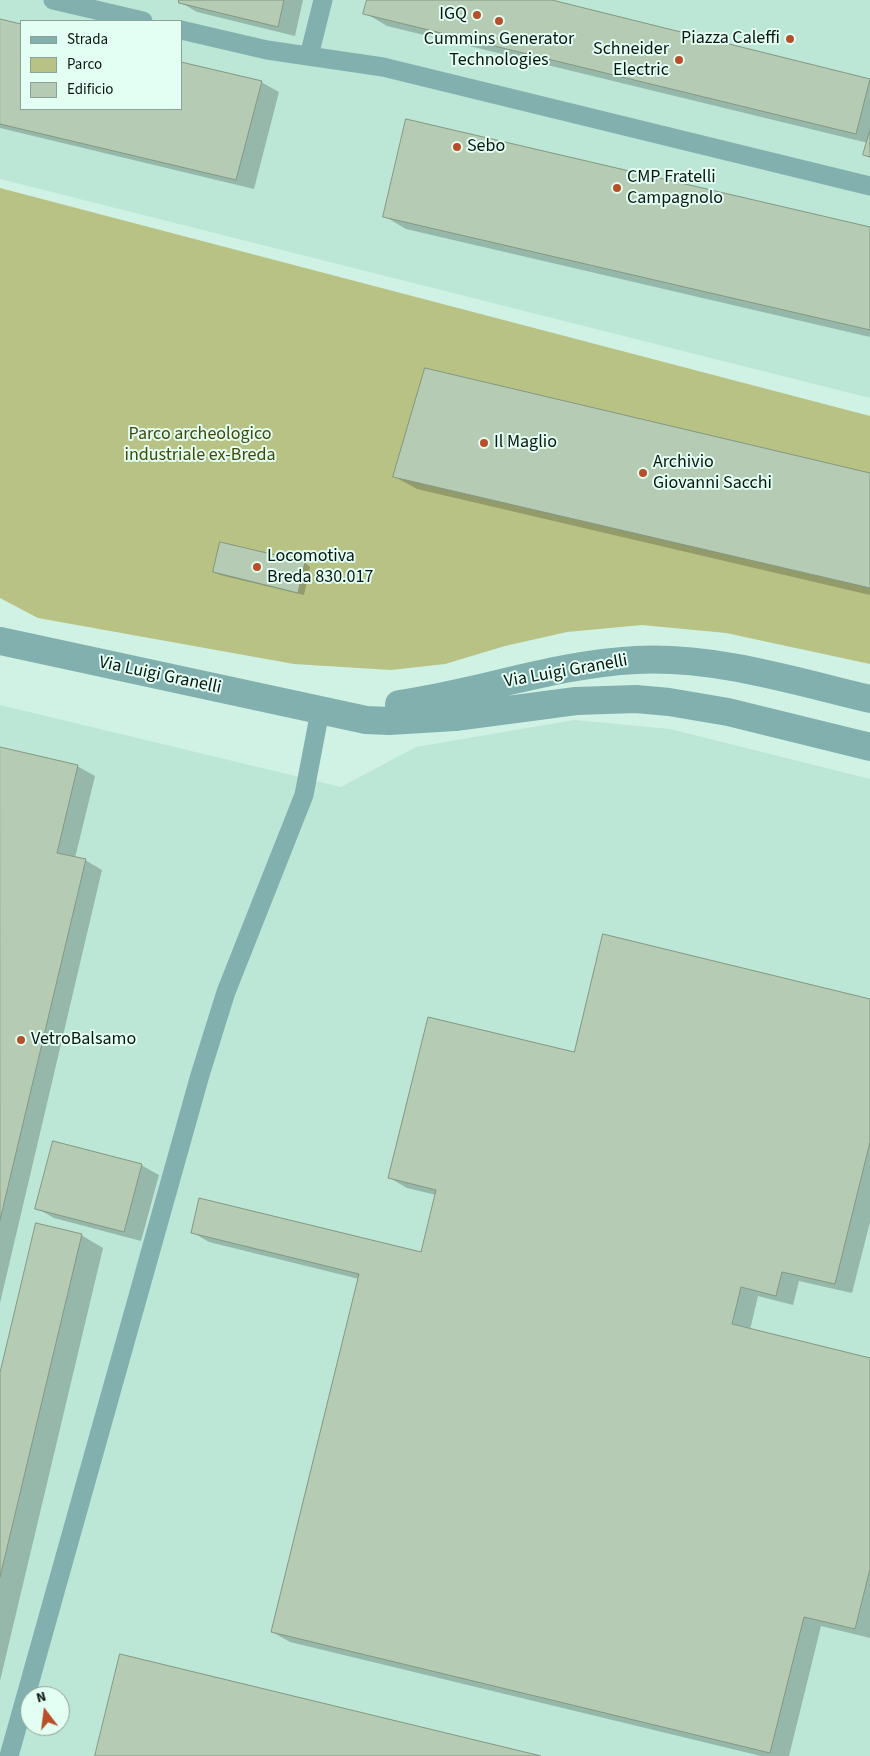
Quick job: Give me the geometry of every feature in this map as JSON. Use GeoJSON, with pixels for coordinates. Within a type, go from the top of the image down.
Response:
{"type":"FeatureCollection","features":[{"type":"Feature","properties":{"kind":"street","name":"Via Luigi Granelli"},"geometry":{"type":"LineString","coordinates":[[0,641],[355,718],[389,721],[478,715],[576,701],[643,700],[669,702],[728,712],[870,746]]}},
{"type":"Feature","properties":{"kind":"street","name":"Via Luigi Granelli"},"geometry":{"type":"LineString","coordinates":[[320,711],[376,707],[431,700],[541,673],[636,660],[682,661],[716,665],[870,699]]}},
{"type":"Feature","properties":{"kind":"lane"},"geometry":{"type":"LineString","coordinates":[[53,0],[106,6],[141,20]]}},
{"type":"Feature","properties":{"kind":"lane"},"geometry":{"type":"LineString","coordinates":[[309,56],[323,0]]}},
{"type":"Feature","properties":{"kind":"lane"},"geometry":{"type":"LineString","coordinates":[[182,30],[267,50],[383,67],[870,186]]}},
{"type":"Feature","properties":{"kind":"lane"},"geometry":{"type":"LineString","coordinates":[[9,1756],[200,1075],[226,992],[304,795],[320,711]]}},
{"type":"Feature","properties":{"kind":"shaded area"},"geometry":{"type":"Polygon","coordinates":[[[0,0],[870,0],[870,398],[0,179],[0,0]]]}},
{"type":"Feature","properties":{"kind":"shaded area"},"geometry":{"type":"Polygon","coordinates":[[[0,705],[341,787],[416,747],[574,720],[670,729],[870,779],[870,1756],[0,1756],[0,705]]]}},
{"type":"Feature","properties":{"kind":"green space","name":"Parco archeologico industriale ex-Breda"},"geometry":{"type":"Polygon","coordinates":[[[0,188],[870,416],[870,664],[726,633],[642,625],[567,632],[505,646],[445,664],[391,670],[294,664],[38,618],[0,598],[0,188]]]}},
{"type":"Feature","properties":{"kind":"building"},"geometry":{"type":"Polygon","coordinates":[[[179,0],[284,0],[278,27],[179,3],[179,0]]]}},
{"type":"Feature","properties":{"kind":"building"},"geometry":{"type":"Polygon","coordinates":[[[367,0],[552,0],[870,79],[856,134],[363,14],[367,0]]]}},
{"type":"Feature","properties":{"kind":"building"},"geometry":{"type":"Polygon","coordinates":[[[0,19],[20,24],[20,110],[182,110],[182,62],[262,81],[236,180],[0,124],[0,19]]]}},
{"type":"Feature","properties":{"kind":"building"},"geometry":{"type":"Polygon","coordinates":[[[406,119],[870,227],[870,330],[383,217],[406,119]]]}},
{"type":"Feature","properties":{"kind":"building"},"geometry":{"type":"Polygon","coordinates":[[[870,130],[870,157],[863,155],[870,130]]]}},
{"type":"Feature","properties":{"kind":"building"},"geometry":{"type":"Polygon","coordinates":[[[425,368],[870,473],[870,588],[393,477],[425,368]]]}},
{"type":"Feature","properties":{"kind":"building"},"geometry":{"type":"Polygon","coordinates":[[[220,542],[305,562],[298,593],[213,572],[220,542]]]}},
{"type":"Feature","properties":{"kind":"building","name":"VetroBalsamo"},"geometry":{"type":"Polygon","coordinates":[[[0,747],[78,765],[57,853],[86,859],[0,1220],[0,747]]]}},
{"type":"Feature","properties":{"kind":"building"},"geometry":{"type":"Polygon","coordinates":[[[603,934],[870,999],[870,1142],[835,1284],[782,1272],[776,1296],[741,1287],[732,1324],[870,1358],[870,1569],[855,1629],[804,1617],[770,1753],[271,1632],[359,1274],[191,1233],[199,1198],[421,1252],[436,1190],[388,1178],[428,1017],[574,1052],[603,934]]]}},
{"type":"Feature","properties":{"kind":"building"},"geometry":{"type":"Polygon","coordinates":[[[53,1141],[142,1164],[124,1232],[35,1209],[53,1141]]]}},
{"type":"Feature","properties":{"kind":"building"},"geometry":{"type":"Polygon","coordinates":[[[36,1223],[82,1234],[0,1577],[0,1373],[36,1223]]]}},
{"type":"Feature","properties":{"kind":"building"},"geometry":{"type":"Polygon","coordinates":[[[120,1654],[541,1756],[95,1756],[120,1654]]]}},
{"type":"Feature","properties":{"kind":"place","name":"IGQ"},"geometry":{"type":"Point","coordinates":[477,15]}},
{"type":"Feature","properties":{"kind":"place","name":"Cummins Generator Technologies"},"geometry":{"type":"Point","coordinates":[499,21]}},
{"type":"Feature","properties":{"kind":"place","name":"Piazza Caleffi"},"geometry":{"type":"Point","coordinates":[790,39]}},
{"type":"Feature","properties":{"kind":"place","name":"Schneider Electric"},"geometry":{"type":"Point","coordinates":[679,60]}},
{"type":"Feature","properties":{"kind":"place","name":"Sebo"},"geometry":{"type":"Point","coordinates":[457,147]}},
{"type":"Feature","properties":{"kind":"place","name":"CMP Fratelli Campagnolo"},"geometry":{"type":"Point","coordinates":[617,188]}},
{"type":"Feature","properties":{"kind":"place","name":"Il Maglio"},"geometry":{"type":"Point","coordinates":[484,443]}},
{"type":"Feature","properties":{"kind":"place","name":"Archivio Giovanni Sacchi"},"geometry":{"type":"Point","coordinates":[643,473]}},
{"type":"Feature","properties":{"kind":"place","name":"Locomotiva Breda 830.017"},"geometry":{"type":"Point","coordinates":[257,567]}},
{"type":"Feature","properties":{"kind":"place","name":"VetroBalsamo"},"geometry":{"type":"Point","coordinates":[21,1040]}}]}
